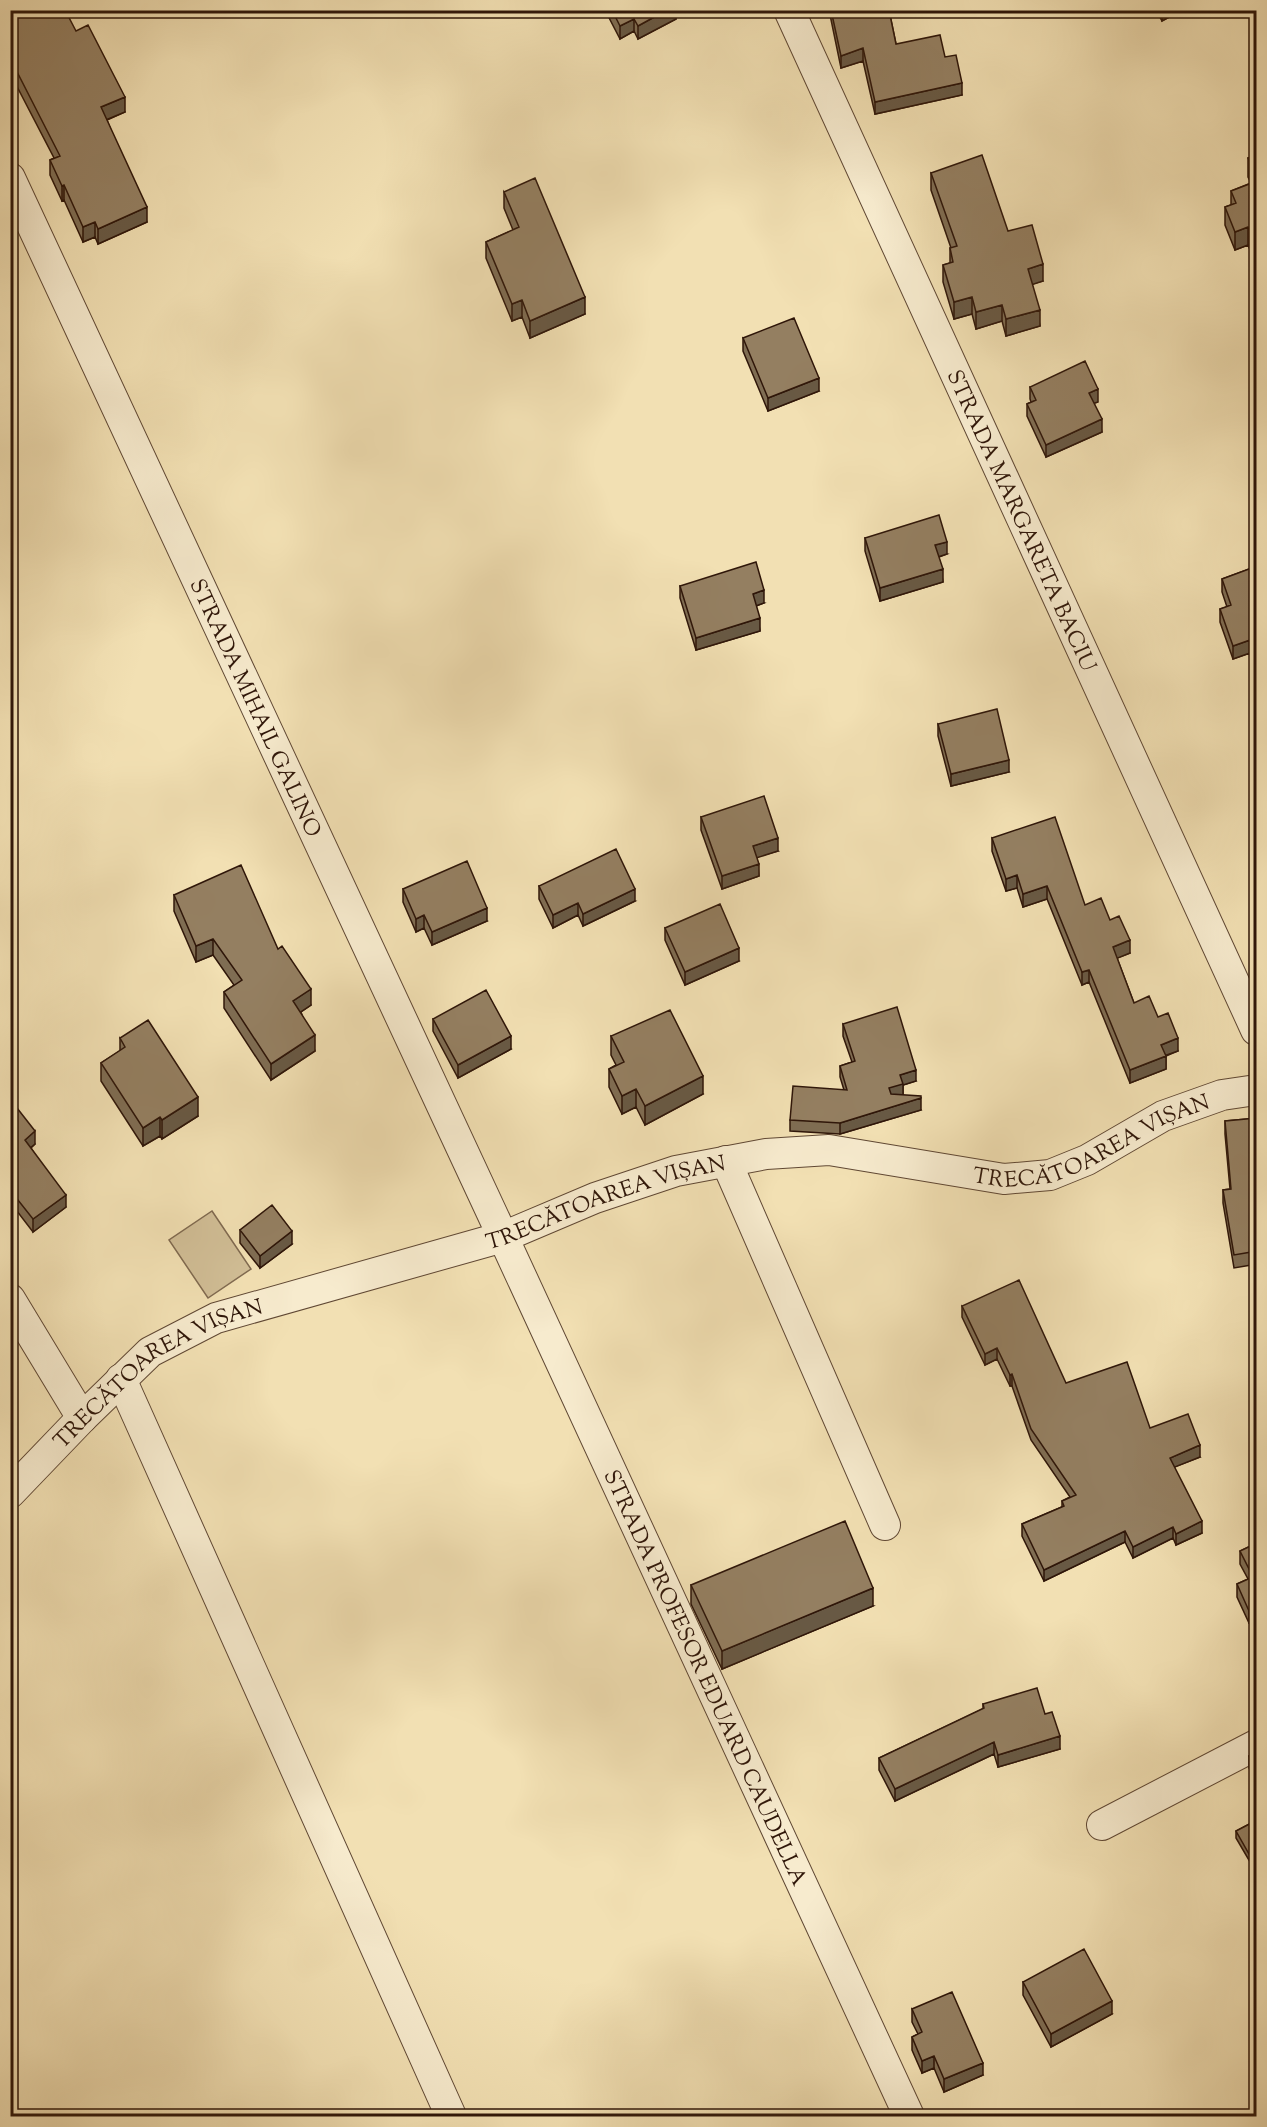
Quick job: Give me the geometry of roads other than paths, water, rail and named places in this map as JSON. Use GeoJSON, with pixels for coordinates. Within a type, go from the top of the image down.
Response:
{"type":"FeatureCollection","features":[{"type":"Feature","properties":{"kind":"street","name":"STRADA MARGARETA BACIU"},"geometry":{"type":"LineString","coordinates":[[789,10],[1257,1030]]}},
{"type":"Feature","properties":{"kind":"street","name":"STRADA MIHAIL GALINO"},"geometry":{"type":"LineString","coordinates":[[10,178],[503,1237]]}},
{"type":"Feature","properties":{"kind":"street","name":"TRECĂTOAREA VIȘAN"},"geometry":{"type":"LineString","coordinates":[[10,1493],[121,1378],[150,1352],[216,1318],[503,1237],[615,1191],[676,1171],[766,1154],[829,1150],[1004,1179],[1050,1175],[1088,1160],[1163,1116],[1222,1095],[1257,1090]]}},
{"type":"Feature","properties":{"kind":"street"},"geometry":{"type":"LineString","coordinates":[[726,1161],[885,1525]]}},
{"type":"Feature","properties":{"kind":"street","name":"STRADA PROFESOR EDUARD CAUDELLA"},"geometry":{"type":"LineString","coordinates":[[503,1237],[909,2116]]}},
{"type":"Feature","properties":{"kind":"street"},"geometry":{"type":"LineString","coordinates":[[10,1299],[82,1418]]}},
{"type":"Feature","properties":{"kind":"street"},"geometry":{"type":"LineString","coordinates":[[121,1378],[451,2116]]}},
{"type":"Feature","properties":{"kind":"street"},"geometry":{"type":"LineString","coordinates":[[1102,1825],[1257,1745]]}}]}
